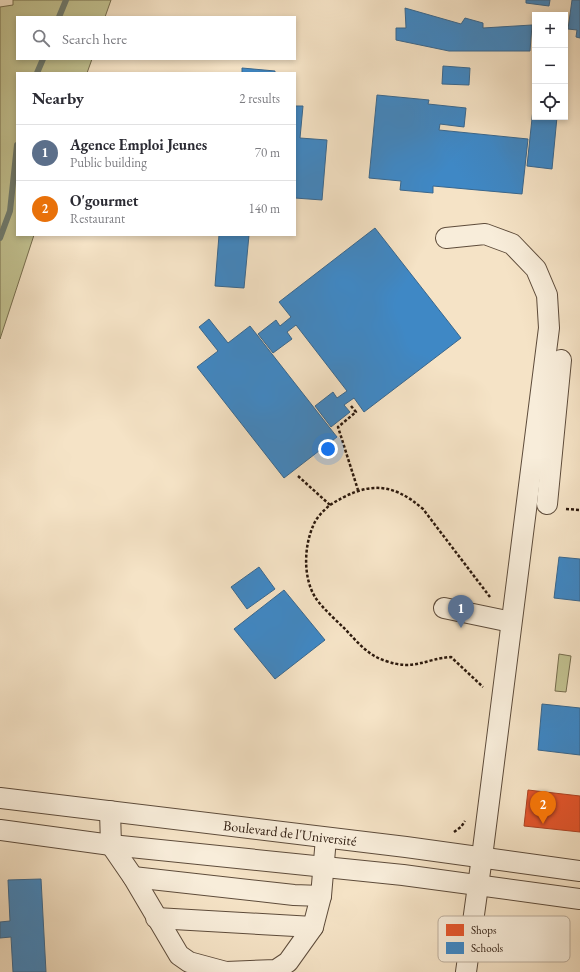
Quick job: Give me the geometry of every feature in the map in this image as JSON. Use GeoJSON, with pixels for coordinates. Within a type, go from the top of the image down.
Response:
{"type":"FeatureCollection","features":[{"type":"Feature","properties":{"kind":"street"},"geometry":{"type":"LineString","coordinates":[[446,238],[485,234],[512,244],[536,269],[547,295],[549,328],[547,504]]}},
{"type":"Feature","properties":{"kind":"street"},"geometry":{"type":"LineString","coordinates":[[473,916],[482,856],[511,619],[548,407],[561,360]]}},
{"type":"Feature","properties":{"kind":"street"},"geometry":{"type":"LineString","coordinates":[[444,608],[511,619]]}},
{"type":"Feature","properties":{"kind":"street","name":"Boulevard de l'Université"},"geometry":{"type":"LineString","coordinates":[[0,798],[482,856],[580,871]]}},
{"type":"Feature","properties":{"kind":"street"},"geometry":{"type":"LineString","coordinates":[[110,811],[110,845],[134,877],[156,918],[179,955],[189,962],[226,972],[276,970],[288,962],[313,928],[321,896],[326,838]]}},
{"type":"Feature","properties":{"kind":"street"},"geometry":{"type":"LineString","coordinates":[[0,830],[110,845],[403,875],[580,899]]}},
{"type":"Feature","properties":{"kind":"street"},"geometry":{"type":"LineString","coordinates":[[403,875],[406,847]]}},
{"type":"Feature","properties":{"kind":"street"},"geometry":{"type":"LineString","coordinates":[[134,877],[294,895],[321,896]]}},
{"type":"Feature","properties":{"kind":"street"},"geometry":{"type":"LineString","coordinates":[[156,918],[313,928]]}},
{"type":"Feature","properties":{"kind":"street"},"geometry":{"type":"LineString","coordinates":[[466,972],[467,962]]}},
{"type":"Feature","properties":{"kind":"path"},"geometry":{"type":"LineString","coordinates":[[351,406],[356,412],[338,427],[358,490]]}},
{"type":"Feature","properties":{"kind":"path"},"geometry":{"type":"LineString","coordinates":[[298,476],[330,505]]}},
{"type":"Feature","properties":{"kind":"path"},"geometry":{"type":"LineString","coordinates":[[482,694],[483,686],[451,657],[408,666],[386,662],[370,654],[316,598],[310,588],[307,574],[309,539],[317,518],[330,505],[358,490],[372,487],[386,488],[411,498],[423,509],[491,599],[511,619]]}},
{"type":"Feature","properties":{"kind":"path"},"geometry":{"type":"LineString","coordinates":[[450,833],[456,832],[466,820]]}},
{"type":"Feature","properties":{"kind":"green space"},"geometry":{"type":"Polygon","coordinates":[[[13,0],[111,0],[105,16],[16,16],[16,60],[92,60],[87,72],[16,72],[16,236],[34,236],[0,339],[0,7],[13,5],[13,0]]]}},
{"type":"Feature","properties":{"kind":"green space"},"geometry":{"type":"Polygon","coordinates":[[[559,654],[571,656],[566,692],[555,691],[559,654]]]}},
{"type":"Feature","properties":{"kind":"building: Shops"},"geometry":{"type":"Polygon","coordinates":[[[528,790],[580,796],[580,832],[524,826],[528,790]]]}},
{"type":"Feature","properties":{"kind":"building: Schools"},"geometry":{"type":"Polygon","coordinates":[[[526,0],[550,0],[549,6],[526,3],[526,0]]]}},
{"type":"Feature","properties":{"kind":"building: Schools"},"geometry":{"type":"Polygon","coordinates":[[[572,0],[580,0],[580,38],[576,37],[577,30],[568,29],[572,0]]]}},
{"type":"Feature","properties":{"kind":"building: Schools"},"geometry":{"type":"Polygon","coordinates":[[[405,8],[461,24],[465,18],[483,23],[483,28],[532,25],[530,51],[449,51],[396,40],[396,28],[406,28],[405,8]]]}},
{"type":"Feature","properties":{"kind":"building: Schools"},"geometry":{"type":"Polygon","coordinates":[[[443,66],[470,68],[469,85],[442,84],[443,66]]]}},
{"type":"Feature","properties":{"kind":"building: Schools"},"geometry":{"type":"Polygon","coordinates":[[[242,68],[275,71],[275,72],[242,72],[242,68]]]}},
{"type":"Feature","properties":{"kind":"building: Schools"},"geometry":{"type":"Polygon","coordinates":[[[377,95],[429,100],[428,104],[466,108],[464,127],[440,124],[439,130],[528,139],[522,194],[433,186],[433,193],[400,190],[401,181],[369,178],[377,95]]]}},
{"type":"Feature","properties":{"kind":"building: Schools"},"geometry":{"type":"Polygon","coordinates":[[[296,106],[303,106],[300,138],[327,140],[322,200],[296,198],[296,106]]]}},
{"type":"Feature","properties":{"kind":"building: Schools"},"geometry":{"type":"Polygon","coordinates":[[[532,118],[532,120],[557,120],[552,169],[527,166],[532,118]]]}},
{"type":"Feature","properties":{"kind":"building: Schools"},"geometry":{"type":"Polygon","coordinates":[[[375,228],[461,338],[364,412],[354,398],[344,405],[350,412],[331,427],[315,406],[333,392],[337,398],[347,391],[296,325],[287,332],[292,339],[273,353],[258,334],[276,320],[280,326],[291,317],[279,302],[375,228]]]}},
{"type":"Feature","properties":{"kind":"building: Schools"},"geometry":{"type":"Polygon","coordinates":[[[219,236],[249,236],[244,288],[215,286],[219,236]]]}},
{"type":"Feature","properties":{"kind":"building: Schools"},"geometry":{"type":"Polygon","coordinates":[[[209,319],[228,343],[250,326],[337,437],[284,478],[197,367],[218,351],[199,327],[209,319]]]}},
{"type":"Feature","properties":{"kind":"building: Schools"},"geometry":{"type":"Polygon","coordinates":[[[559,557],[580,559],[580,601],[554,598],[559,557]]]}},
{"type":"Feature","properties":{"kind":"building: Schools"},"geometry":{"type":"Polygon","coordinates":[[[259,567],[275,589],[247,609],[231,587],[259,567]]]}},
{"type":"Feature","properties":{"kind":"building: Schools"},"geometry":{"type":"Polygon","coordinates":[[[284,590],[325,640],[275,679],[234,629],[284,590]]]}},
{"type":"Feature","properties":{"kind":"building: Schools"},"geometry":{"type":"Polygon","coordinates":[[[542,704],[580,708],[580,755],[538,750],[542,704]]]}},
{"type":"Feature","properties":{"kind":"building: Schools"},"geometry":{"type":"Polygon","coordinates":[[[41,879],[46,972],[13,972],[11,937],[0,938],[0,922],[10,921],[8,880],[41,879]]]}},
{"type":"Feature","properties":{"kind":"waterway"},"geometry":{"type":"LineString","coordinates":[[59,16],[66,0]]}},
{"type":"Feature","properties":{"kind":"waterway"},"geometry":{"type":"LineString","coordinates":[[37,72],[43,60]]}},
{"type":"Feature","properties":{"kind":"waterway"},"geometry":{"type":"LineString","coordinates":[[0,238],[10,211],[16,154]]}},
{"type":"Feature","properties":{"kind":"place","name":"Agence Emploi Jeunes"},"geometry":{"type":"Point","coordinates":[461,628]}},
{"type":"Feature","properties":{"kind":"place","name":"O'gourmet"},"geometry":{"type":"Point","coordinates":[543,824]}}]}
